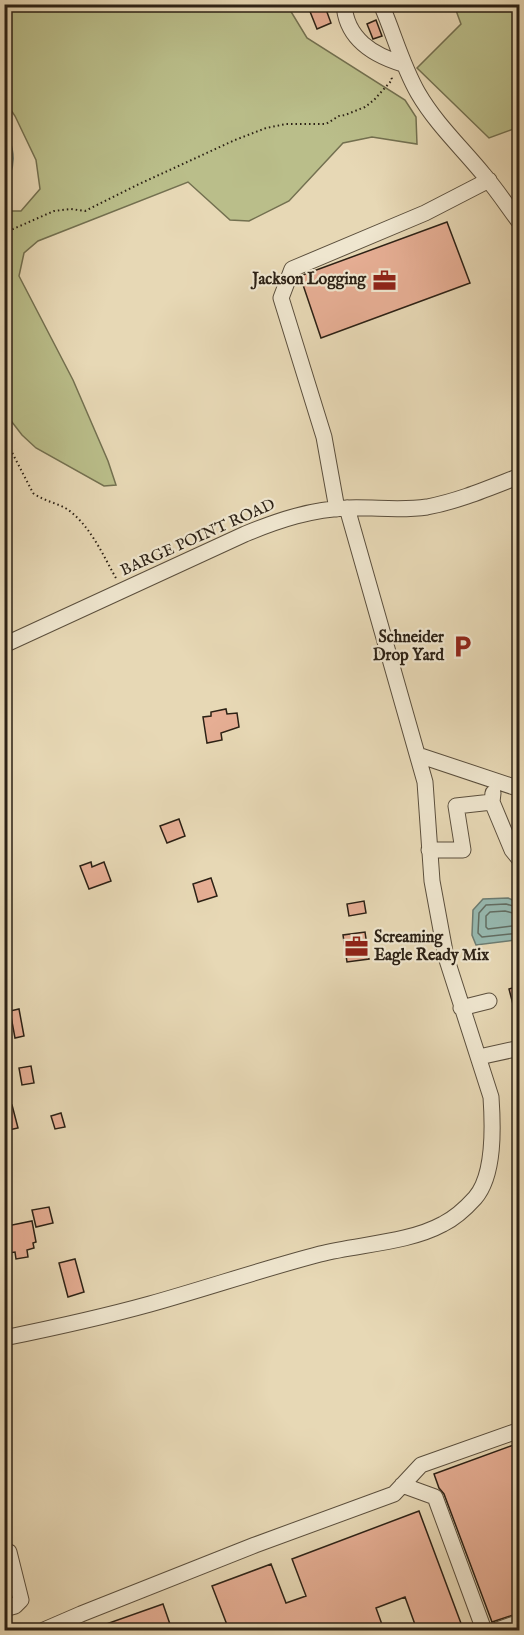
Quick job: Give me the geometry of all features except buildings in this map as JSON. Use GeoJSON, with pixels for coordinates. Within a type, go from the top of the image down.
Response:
{"type":"FeatureCollection","features":[{"type":"Feature","properties":{"kind":"street"},"geometry":{"type":"LineString","coordinates":[[344,4],[345,21],[355,36],[370,50],[403,64]]}},
{"type":"Feature","properties":{"kind":"street"},"geometry":{"type":"LineString","coordinates":[[381,4],[403,64],[419,94],[439,124],[489,180],[519,223]]}},
{"type":"Feature","properties":{"kind":"street"},"geometry":{"type":"LineString","coordinates":[[4,1338],[147,1305],[330,1252],[418,1233],[443,1224],[463,1211],[477,1197],[490,1156],[491,1097],[461,1008],[441,936],[432,881],[425,782],[342,508],[324,437],[280,298],[292,269],[425,213],[489,180]]}},
{"type":"Feature","properties":{"kind":"street","name":"BARGE POINT ROAD"},"geometry":{"type":"LineString","coordinates":[[4,645],[278,521],[304,513],[342,508],[426,507],[462,499],[519,476]]}},
{"type":"Feature","properties":{"kind":"street"},"geometry":{"type":"LineString","coordinates":[[418,755],[519,789]]}},
{"type":"Feature","properties":{"kind":"street"},"geometry":{"type":"LineString","coordinates":[[494,781],[492,802],[512,850],[519,860]]}},
{"type":"Feature","properties":{"kind":"street"},"geometry":{"type":"LineString","coordinates":[[429,850],[463,850],[456,806],[492,802]]}},
{"type":"Feature","properties":{"kind":"street"},"geometry":{"type":"LineString","coordinates":[[461,1008],[489,1001]]}},
{"type":"Feature","properties":{"kind":"street"},"geometry":{"type":"LineString","coordinates":[[479,1057],[519,1048]]}},
{"type":"Feature","properties":{"kind":"street"},"geometry":{"type":"LineString","coordinates":[[44,1630],[233,1554],[394,1494],[421,1465],[519,1430]]}},
{"type":"Feature","properties":{"kind":"street"},"geometry":{"type":"LineString","coordinates":[[402,1485],[435,1497],[484,1630]]}},
{"type":"Feature","properties":{"kind":"street"},"geometry":{"type":"LineString","coordinates":[[4,1551],[9,1552],[21,1600],[15,1606],[4,1609]]}},
{"type":"Feature","properties":{"kind":"street"},"geometry":{"type":"LineString","coordinates":[[497,1630],[519,1622]]}},
{"type":"Feature","properties":{"kind":"path"},"geometry":{"type":"LineString","coordinates":[[4,233],[54,211],[71,209],[85,211],[137,184],[266,128],[286,124],[326,124],[339,116],[357,111],[374,100],[392,80],[387,59]]}},
{"type":"Feature","properties":{"kind":"path"},"geometry":{"type":"LineString","coordinates":[[4,437],[33,493],[63,507],[79,519],[123,590]]}},
{"type":"Feature","properties":{"kind":"green space"},"geometry":{"type":"Polygon","coordinates":[[[5,4],[287,5],[307,38],[405,100],[416,117],[417,144],[372,137],[343,143],[289,201],[249,221],[230,220],[188,182],[38,241],[24,253],[19,276],[73,380],[116,485],[104,486],[36,448],[22,435],[5,413],[5,211],[21,211],[40,189],[36,160],[15,116],[5,101],[5,4]]]}},
{"type":"Feature","properties":{"kind":"green space"},"geometry":{"type":"Polygon","coordinates":[[[454,5],[519,5],[519,127],[489,138],[417,68],[461,24],[454,5]]]}},
{"type":"Feature","properties":{"kind":"water"},"geometry":{"type":"Polygon","coordinates":[[[4,125],[13,156],[10,175],[5,177],[4,125]]]}},
{"type":"Feature","properties":{"kind":"water"},"geometry":{"type":"Polygon","coordinates":[[[508,898],[519,903],[519,938],[476,945],[472,935],[473,910],[483,899],[508,898]]]}},
{"type":"Feature","properties":{"kind":"place","name":"Jackson Logging"},"geometry":{"type":"Point","coordinates":[384,280]}},
{"type":"Feature","properties":{"kind":"place","name":"Schneider Drop Yard"},"geometry":{"type":"Point","coordinates":[462,647]}},
{"type":"Feature","properties":{"kind":"place","name":"Screaming Eagle Ready Mix"},"geometry":{"type":"Point","coordinates":[356,947]}}]}
